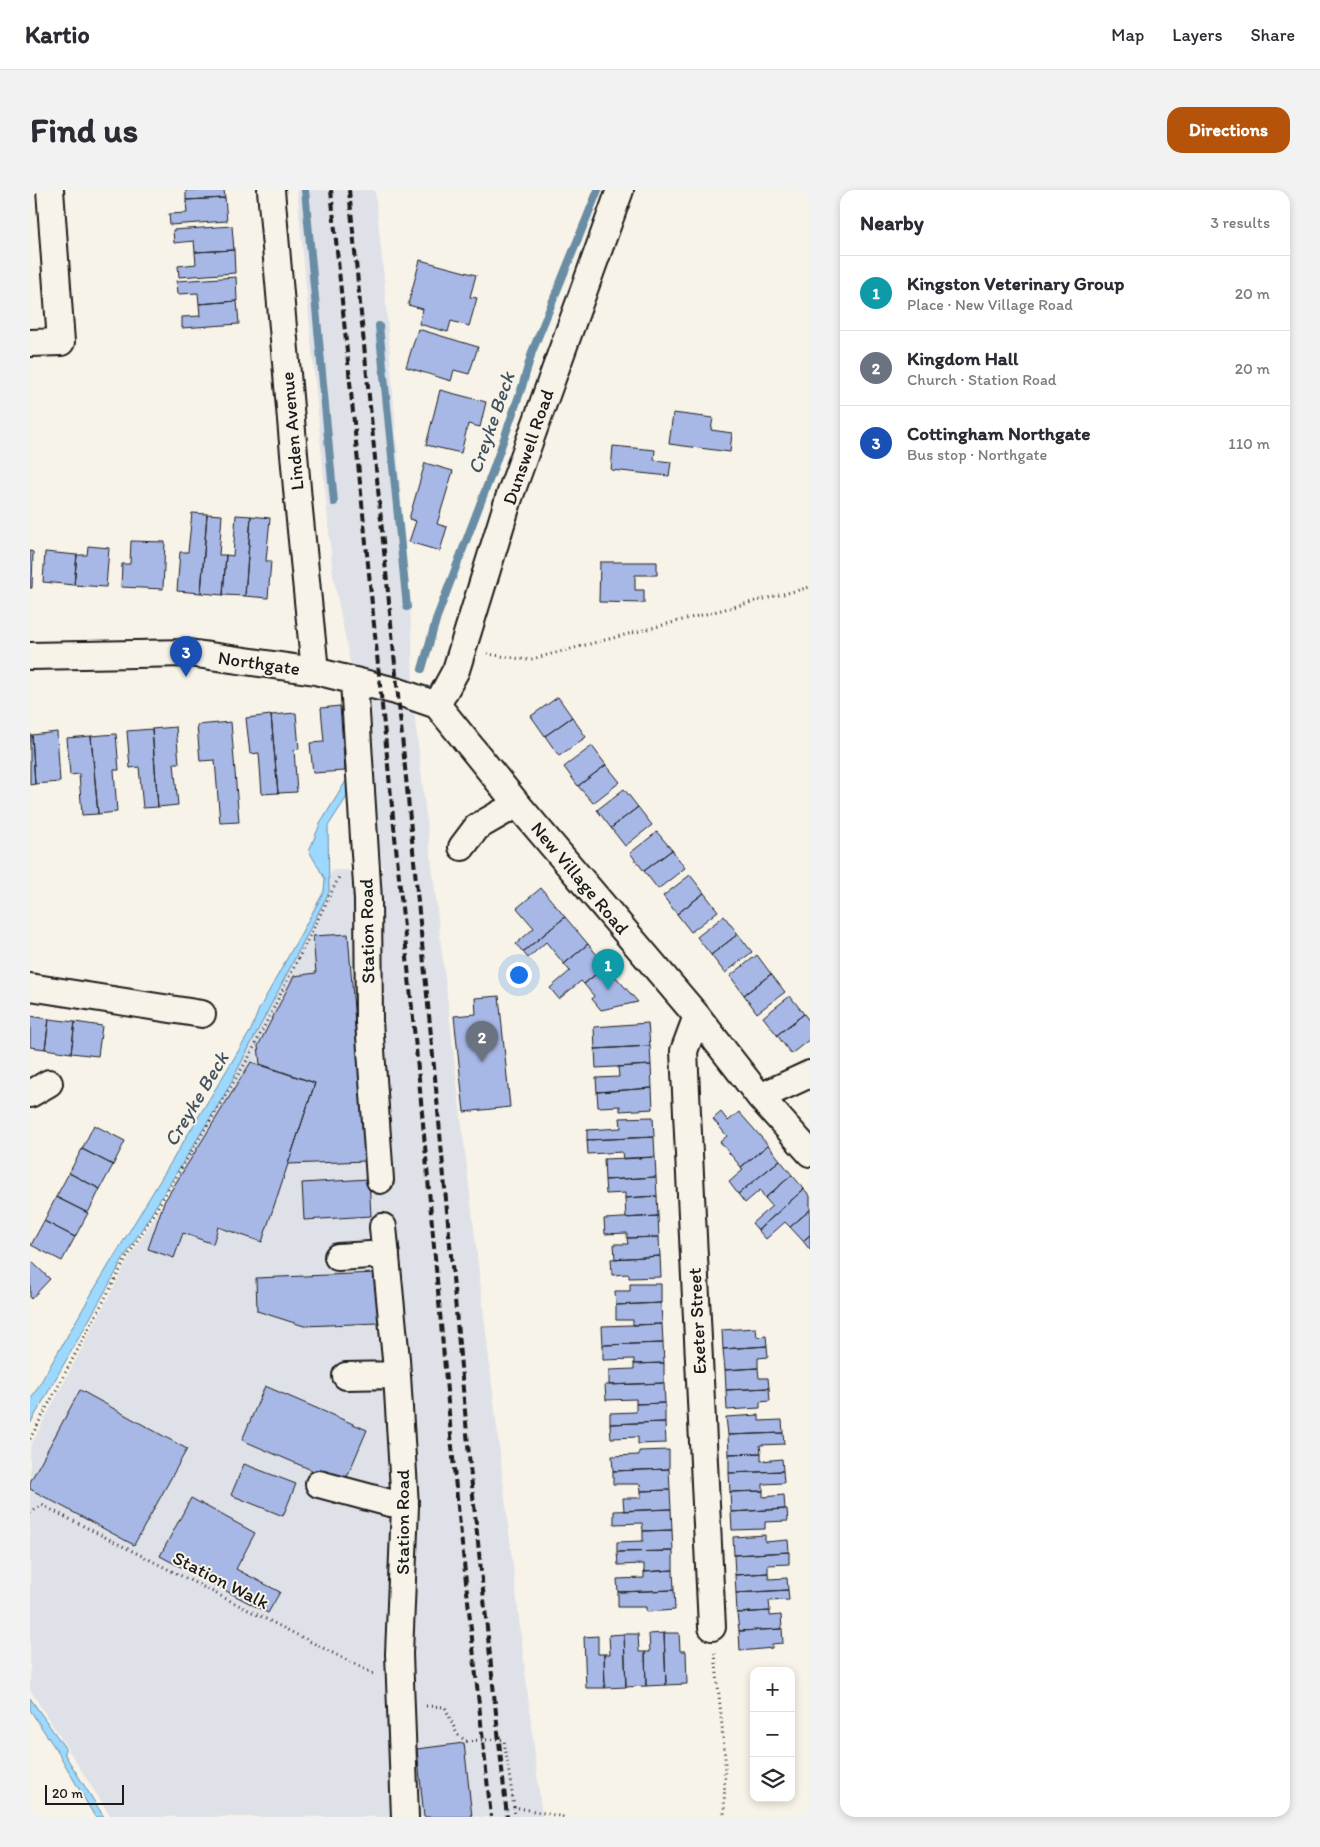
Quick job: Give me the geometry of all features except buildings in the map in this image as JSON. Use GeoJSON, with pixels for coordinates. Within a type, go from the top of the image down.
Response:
{"type":"FeatureCollection","features":[{"type":"Feature","properties":{"kind":"street"},"geometry":{"type":"LineString","coordinates":[[30,344],[61,342],[50,190]]}},
{"type":"Feature","properties":{"kind":"street","name":"Linden Avenue"},"geometry":{"type":"LineString","coordinates":[[271,190],[315,671]]}},
{"type":"Feature","properties":{"kind":"street","name":"Dunswell Road"},"geometry":{"type":"LineString","coordinates":[[438,705],[456,670],[509,498],[620,190]]}},
{"type":"Feature","properties":{"kind":"street","name":"Northgate"},"geometry":{"type":"LineString","coordinates":[[30,656],[189,653],[315,671],[354,682],[396,690],[438,705]]}},
{"type":"Feature","properties":{"kind":"street","name":"Station Road"},"geometry":{"type":"LineString","coordinates":[[354,682],[368,900],[368,1021],[380,1180]]}},
{"type":"Feature","properties":{"kind":"street","name":"New Village Road"},"geometry":{"type":"LineString","coordinates":[[438,705],[517,804],[697,1016],[760,1097],[810,1152]]}},
{"type":"Feature","properties":{"kind":"street"},"geometry":{"type":"LineString","coordinates":[[462,846],[478,827],[517,804]]}},
{"type":"Feature","properties":{"kind":"street"},"geometry":{"type":"LineString","coordinates":[[30,986],[202,1014]]}},
{"type":"Feature","properties":{"kind":"street","name":"Exeter Street"},"geometry":{"type":"LineString","coordinates":[[697,1016],[684,1051],[712,1627]]}},
{"type":"Feature","properties":{"kind":"street"},"geometry":{"type":"LineString","coordinates":[[760,1097],[810,1074]]}},
{"type":"Feature","properties":{"kind":"street","name":"Station Road"},"geometry":{"type":"LineString","coordinates":[[383,1227],[398,1375],[405,1502],[399,1654],[405,1817]]}},
{"type":"Feature","properties":{"kind":"street"},"geometry":{"type":"LineString","coordinates":[[338,1257],[386,1254]]}},
{"type":"Feature","properties":{"kind":"street"},"geometry":{"type":"LineString","coordinates":[[346,1376],[398,1375]]}},
{"type":"Feature","properties":{"kind":"street"},"geometry":{"type":"LineString","coordinates":[[319,1484],[390,1503],[405,1502]]}},
{"type":"Feature","properties":{"kind":"path"},"geometry":{"type":"LineString","coordinates":[[462,650],[528,660],[810,587]]}},
{"type":"Feature","properties":{"kind":"path"},"geometry":{"type":"LineString","coordinates":[[30,1439],[126,1259],[249,1057],[342,872]]}},
{"type":"Feature","properties":{"kind":"path","name":"Station Walk"},"geometry":{"type":"LineString","coordinates":[[30,1513],[42,1504],[400,1696]]}},
{"type":"Feature","properties":{"kind":"path"},"geometry":{"type":"LineString","coordinates":[[712,1627],[725,1758],[724,1817]]}},
{"type":"Feature","properties":{"kind":"path"},"geometry":{"type":"LineString","coordinates":[[400,1696],[445,1707],[457,1734],[466,1741],[498,1738],[504,1740],[515,1817]]}},
{"type":"Feature","properties":{"kind":"path"},"geometry":{"type":"LineString","coordinates":[[514,1806],[564,1817]]}},
{"type":"Feature","properties":{"kind":"shaded area"},"geometry":{"type":"Polygon","coordinates":[[[297,190],[375,190],[384,278],[412,638],[413,702],[542,1817],[111,1817],[30,1690],[30,1447],[128,1260],[164,1202],[333,870],[383,871],[356,692],[333,575],[297,190]]]}},
{"type":"Feature","properties":{"kind":"water"},"geometry":{"type":"Polygon","coordinates":[[[346,781],[352,789],[328,826],[329,892],[225,1094],[124,1258],[30,1424],[30,1401],[92,1293],[251,1030],[259,1009],[324,892],[325,879],[309,851],[320,824],[346,781]]]}},
{"type":"Feature","properties":{"kind":"water"},"geometry":{"type":"Polygon","coordinates":[[[30,1698],[65,1748],[65,1755],[104,1817],[95,1817],[59,1754],[30,1710],[30,1698]]]}},
{"type":"Feature","properties":{"kind":"waterway"},"geometry":{"type":"LineString","coordinates":[[305,190],[334,502]]}},
{"type":"Feature","properties":{"kind":"waterway","name":"Creyke Beck"},"geometry":{"type":"LineString","coordinates":[[422,669],[437,617],[493,470],[532,352],[598,190]]}},
{"type":"Feature","properties":{"kind":"waterway"},"geometry":{"type":"LineString","coordinates":[[379,326],[407,607]]}},
{"type":"Feature","properties":{"kind":"railway"},"geometry":{"type":"LineString","coordinates":[[331,190],[419,1079],[454,1469],[491,1817]]}},
{"type":"Feature","properties":{"kind":"railway"},"geometry":{"type":"LineString","coordinates":[[349,190],[435,1077],[470,1467],[507,1817]]}},
{"type":"Feature","properties":{"kind":"place","name":"Cottingham Northgate"},"geometry":{"type":"Point","coordinates":[186,677]}},
{"type":"Feature","properties":{"kind":"place","name":"Kingston Veterinary Group"},"geometry":{"type":"Point","coordinates":[608,990]}},
{"type":"Feature","properties":{"kind":"place","name":"Kingdom Hall"},"geometry":{"type":"Point","coordinates":[482,1062]}}]}
